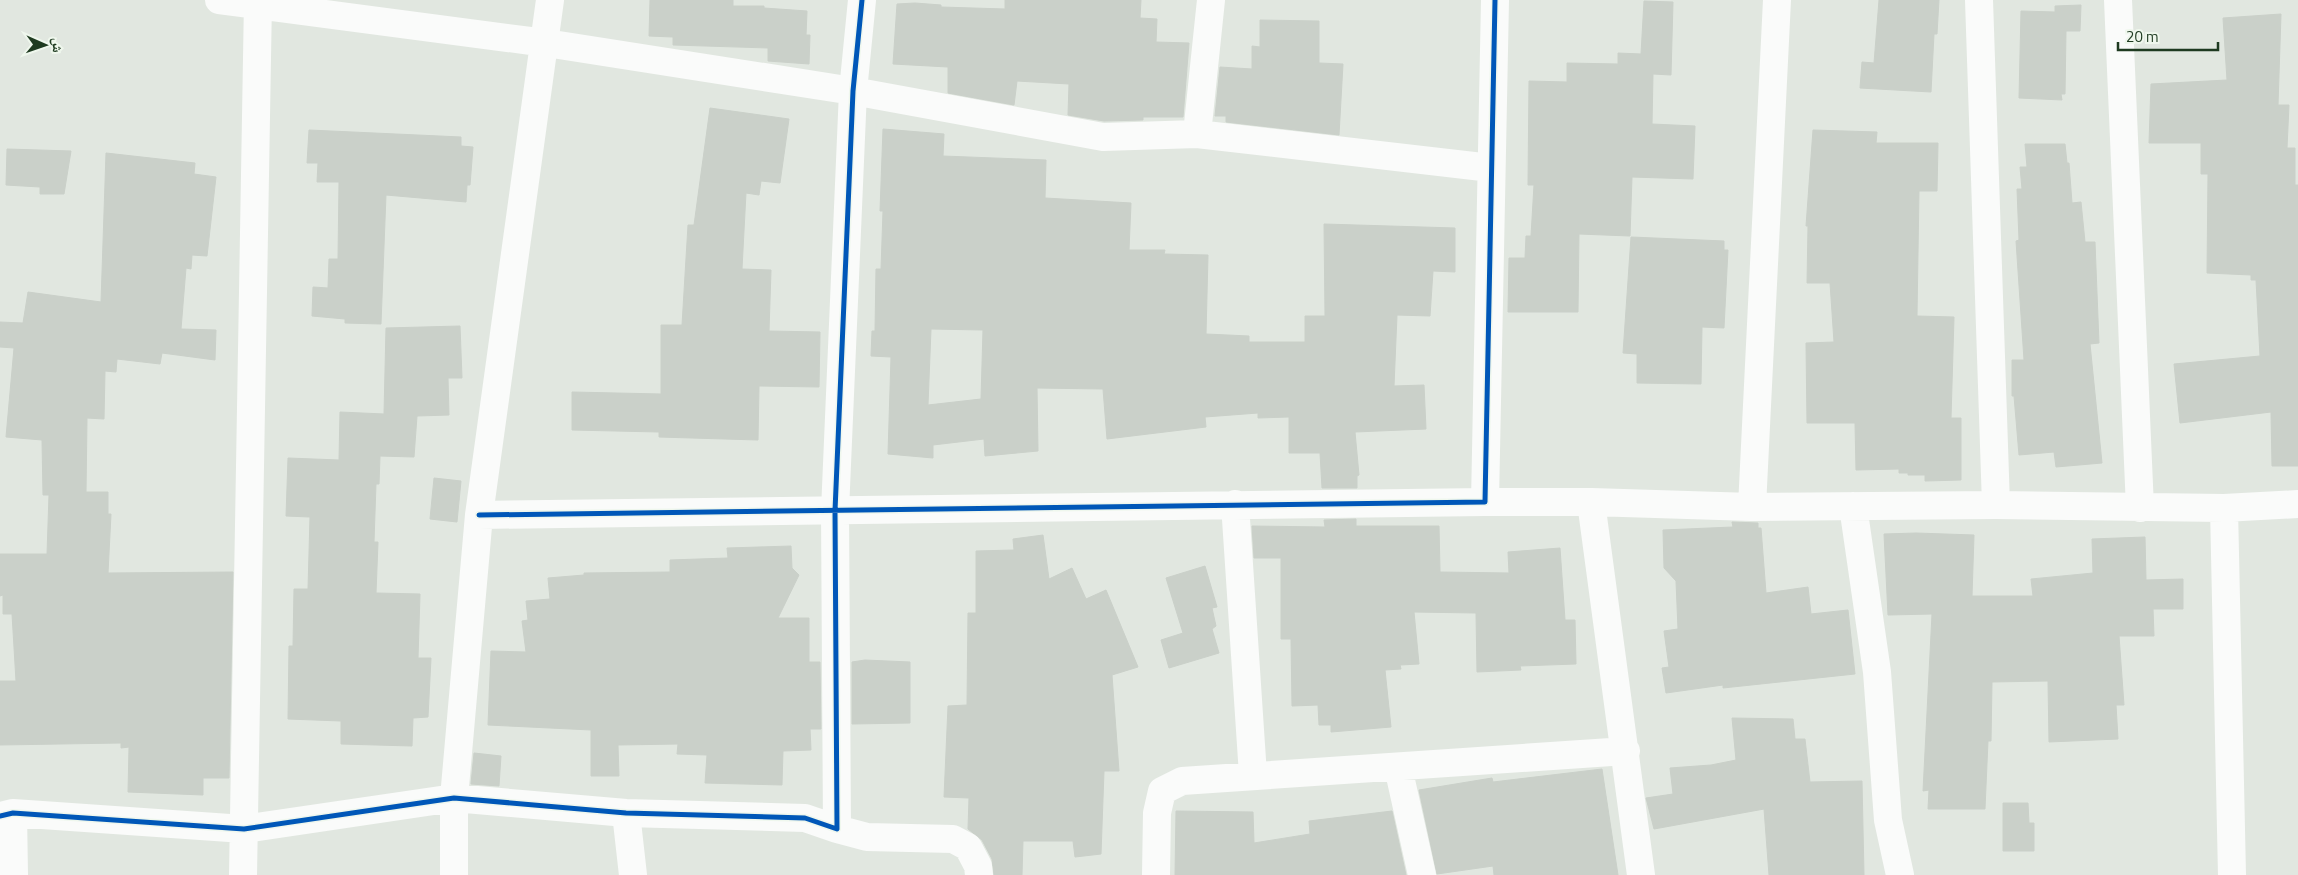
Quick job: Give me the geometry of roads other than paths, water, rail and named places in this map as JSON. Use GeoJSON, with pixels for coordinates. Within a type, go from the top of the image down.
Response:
{"type":"FeatureCollection","features":[{"type":"Feature","properties":{"kind":"street"},"geometry":{"type":"LineString","coordinates":[[219,0],[258,3],[546,43],[854,91],[1103,136],[1197,134],[1491,168]]}},
{"type":"Feature","properties":{"kind":"street"},"geometry":{"type":"LineString","coordinates":[[454,875],[454,798],[479,515],[546,43],[550,0]]}},
{"type":"Feature","properties":{"kind":"street"},"geometry":{"type":"LineString","coordinates":[[837,829],[836,511],[854,91],[862,0]]}},
{"type":"Feature","properties":{"kind":"street"},"geometry":{"type":"LineString","coordinates":[[1197,134],[1211,0]]}},
{"type":"Feature","properties":{"kind":"street"},"geometry":{"type":"LineString","coordinates":[[1485,502],[1495,0]]}},
{"type":"Feature","properties":{"kind":"street"},"geometry":{"type":"LineString","coordinates":[[1752,507],[1777,0]]}},
{"type":"Feature","properties":{"kind":"street"},"geometry":{"type":"LineString","coordinates":[[1979,0],[1996,505]]}},
{"type":"Feature","properties":{"kind":"street"},"geometry":{"type":"LineString","coordinates":[[2118,0],[2140,508]]}},
{"type":"Feature","properties":{"kind":"street"},"geometry":{"type":"LineString","coordinates":[[243,875],[258,3]]}},
{"type":"Feature","properties":{"kind":"street"},"geometry":{"type":"LineString","coordinates":[[479,515],[1485,502],[1591,502],[1752,507],[1996,505],[2140,508],[2224,508],[2298,504]]}},
{"type":"Feature","properties":{"kind":"street"},"geometry":{"type":"LineString","coordinates":[[1591,502],[1626,751],[1641,875]]}},
{"type":"Feature","properties":{"kind":"street"},"geometry":{"type":"LineString","coordinates":[[1235,504],[1253,775]]}},
{"type":"Feature","properties":{"kind":"street"},"geometry":{"type":"LineString","coordinates":[[1853,506],[1877,672],[1888,820],[1900,875]]}},
{"type":"Feature","properties":{"kind":"street"},"geometry":{"type":"LineString","coordinates":[[2224,508],[2232,875]]}},
{"type":"Feature","properties":{"kind":"street"},"geometry":{"type":"LineString","coordinates":[[1156,875],[1157,813],[1162,792],[1182,781],[1626,751]]}},
{"type":"Feature","properties":{"kind":"street"},"geometry":{"type":"LineString","coordinates":[[1398,767],[1422,875]]}},
{"type":"Feature","properties":{"kind":"street"},"geometry":{"type":"LineString","coordinates":[[14,875],[7,815],[244,829],[454,798],[626,812],[805,818],[867,837],[953,838],[968,847],[978,866],[979,875]]}},
{"type":"Feature","properties":{"kind":"street"},"geometry":{"type":"LineString","coordinates":[[626,812],[633,875]]}}]}
